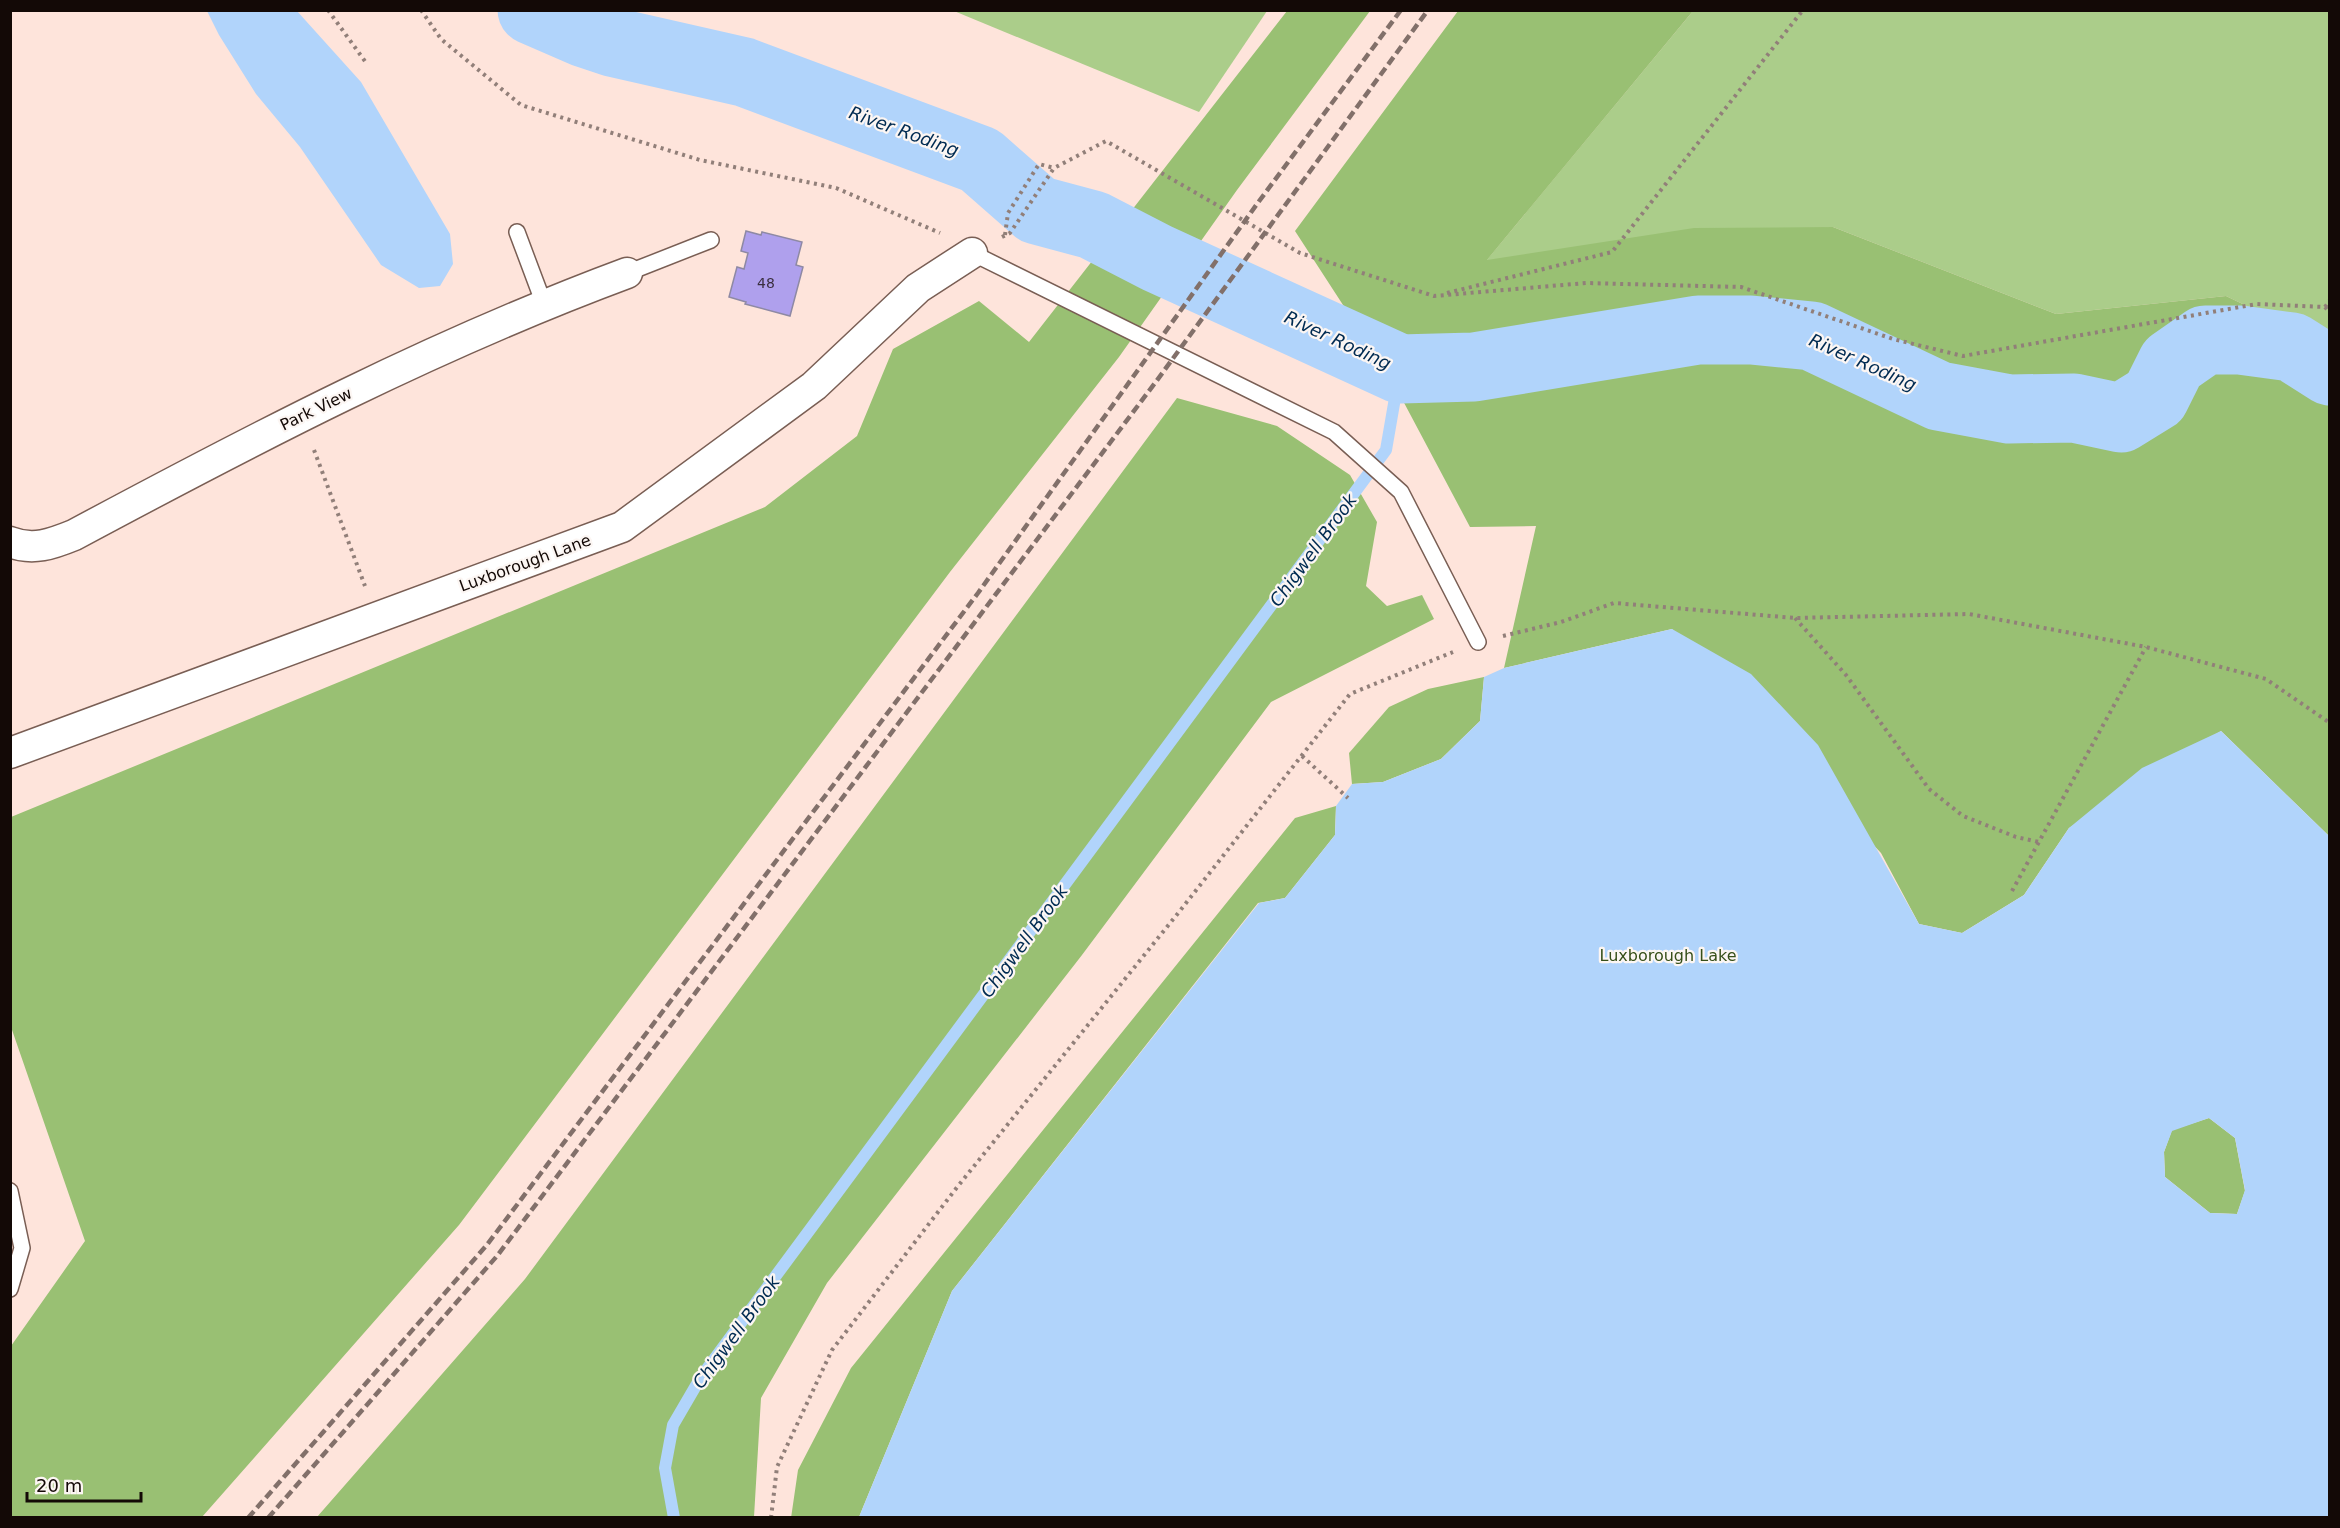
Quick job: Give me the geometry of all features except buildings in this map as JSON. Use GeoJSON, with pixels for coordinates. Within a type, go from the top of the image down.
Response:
{"type":"FeatureCollection","features":[{"type":"Feature","properties":{"kind":"street","name":"Luxborough Lane"},"geometry":{"type":"LineString","coordinates":[[10,753],[622,527],[814,386],[918,288],[972,253]]}},
{"type":"Feature","properties":{"kind":"street","name":"Park View"},"geometry":{"type":"LineString","coordinates":[[10,542],[20,546],[45,546],[74,536],[240,446],[414,361],[544,304],[627,273]]}},
{"type":"Feature","properties":{"kind":"lane"},"geometry":{"type":"LineString","coordinates":[[517,232],[544,304]]}},
{"type":"Feature","properties":{"kind":"lane"},"geometry":{"type":"LineString","coordinates":[[627,273],[711,240]]}},
{"type":"Feature","properties":{"kind":"lane"},"geometry":{"type":"LineString","coordinates":[[972,253],[1334,432],[1401,492],[1478,642]]}},
{"type":"Feature","properties":{"kind":"lane"},"geometry":{"type":"LineString","coordinates":[[10,1191],[22,1248],[10,1289]]}},
{"type":"Feature","properties":{"kind":"path"},"geometry":{"type":"LineString","coordinates":[[328,10],[367,64]]}},
{"type":"Feature","properties":{"kind":"path"},"geometry":{"type":"LineString","coordinates":[[422,10],[441,39],[520,105],[700,160],[836,188],[975,248],[972,253]]}},
{"type":"Feature","properties":{"kind":"path"},"geometry":{"type":"LineString","coordinates":[[1434,296],[1612,252],[1803,10]]}},
{"type":"Feature","properties":{"kind":"path"},"geometry":{"type":"LineString","coordinates":[[1054,168],[1040,164],[1008,213],[1005,236],[1011,233],[1054,168],[1106,141],[1300,253],[1434,296],[1586,283],[1741,287],[1893,339],[1963,356],[2257,304],[2325,307],[2330,313]]}},
{"type":"Feature","properties":{"kind":"path"},"geometry":{"type":"LineString","coordinates":[[2325,307],[2330,300]]}},
{"type":"Feature","properties":{"kind":"path"},"geometry":{"type":"LineString","coordinates":[[302,416],[358,566]]}},
{"type":"Feature","properties":{"kind":"path"},"geometry":{"type":"LineString","coordinates":[[771,1518],[777,1467],[832,1350],[958,1186],[1350,694],[1478,642],[1561,622],[1614,603],[1795,618],[1969,614],[2146,647],[2266,679],[2330,723]]}},
{"type":"Feature","properties":{"kind":"path"},"geometry":{"type":"LineString","coordinates":[[1795,618],[1846,675],[1929,789],[1963,816],[2016,837],[2039,842]]}},
{"type":"Feature","properties":{"kind":"path"},"geometry":{"type":"LineString","coordinates":[[2012,891],[2146,647]]}},
{"type":"Feature","properties":{"kind":"path"},"geometry":{"type":"LineString","coordinates":[[1302,756],[1348,798]]}},
{"type":"Feature","properties":{"kind":"green space"},"geometry":{"type":"Polygon","coordinates":[[[954,11],[1267,11],[1199,112],[954,11]]]}},
{"type":"Feature","properties":{"kind":"green space"},"geometry":{"type":"Polygon","coordinates":[[[1287,11],[1370,11],[1237,190],[1119,357],[950,572],[459,1225],[202,1517],[11,1518],[11,1346],[85,1241],[11,1027],[11,817],[765,507],[857,436],[893,349],[979,301],[1029,342],[1287,11]]]}},
{"type":"Feature","properties":{"kind":"green space"},"geometry":{"type":"Polygon","coordinates":[[[1458,11],[1693,11],[1487,260],[1694,228],[1833,227],[2056,314],[2226,296],[2326,344],[2330,349],[2329,836],[2221,731],[2069,828],[2024,895],[1962,933],[1919,924],[1881,853],[1672,629],[1504,668],[1536,526],[1470,527],[1393,382],[1295,231],[1458,11]]]}},
{"type":"Feature","properties":{"kind":"green space"},"geometry":{"type":"Polygon","coordinates":[[[1693,11],[2329,11],[2329,349],[2326,344],[2226,296],[2056,314],[1833,227],[1486,261],[1693,11]]]}},
{"type":"Feature","properties":{"kind":"green space"},"geometry":{"type":"Polygon","coordinates":[[[1177,398],[1277,426],[1350,475],[1377,522],[1366,586],[1387,606],[1422,595],[1434,619],[1271,702],[1082,955],[827,1283],[761,1398],[754,1517],[317,1517],[525,1279],[1177,398]]]}},
{"type":"Feature","properties":{"kind":"green space"},"geometry":{"type":"Polygon","coordinates":[[[1484,677],[1480,721],[1441,759],[1383,782],[1352,784],[1349,753],[1389,707],[1428,689],[1484,677]]]}},
{"type":"Feature","properties":{"kind":"green space"},"geometry":{"type":"Polygon","coordinates":[[[1336,806],[1335,835],[1285,898],[1258,903],[952,1291],[859,1517],[791,1518],[798,1470],[851,1368],[1295,818],[1336,806]]]}},
{"type":"Feature","properties":{"kind":"green space"},"geometry":{"type":"Polygon","coordinates":[[[2209,1118],[2235,1138],[2245,1191],[2237,1214],[2210,1213],[2165,1177],[2164,1152],[2172,1130],[2209,1118]]]}},
{"type":"Feature","properties":{"kind":"water"},"geometry":{"type":"Polygon","coordinates":[[[207,11],[297,11],[361,82],[450,234],[453,264],[440,286],[419,288],[381,265],[300,147],[256,94],[219,35],[207,11]]]}},
{"type":"Feature","properties":{"kind":"water","name":"Luxborough Lake"},"geometry":{"type":"Polygon","coordinates":[[[1672,629],[1751,674],[1818,745],[1919,924],[1962,933],[2024,895],[2069,828],[2142,768],[2221,731],[2329,836],[2329,1517],[859,1517],[952,1291],[1259,903],[1285,898],[1335,835],[1336,806],[1352,784],[1383,782],[1441,759],[1480,721],[1484,677],[1504,668],[1672,629]],[[2209,1118],[2172,1131],[2164,1152],[2165,1177],[2210,1213],[2237,1214],[2245,1190],[2235,1138],[2209,1118]]]}},
{"type":"Feature","properties":{"kind":"waterway","name":"River Roding"},"geometry":{"type":"LineString","coordinates":[[532,10],[612,42],[744,72],[980,160],[1037,210],[1093,225],[1157,258],[1400,369],[1474,367],[1698,330],[1751,330],[1812,336],[1939,396],[2009,409],[2074,408],[2121,418],[2155,397],[2172,363],[2205,340],[2240,340],[2292,347],[2330,371]]}},
{"type":"Feature","properties":{"kind":"waterway","name":"Chigwell Brook"},"geometry":{"type":"LineString","coordinates":[[674,1518],[665,1468],[673,1425],[701,1377],[1386,450],[1400,369]]}},
{"type":"Feature","properties":{"kind":"railway"},"geometry":{"type":"LineString","coordinates":[[248,1518],[486,1246],[978,593],[1257,204],[1401,10]]}},
{"type":"Feature","properties":{"kind":"railway"},"geometry":{"type":"LineString","coordinates":[[268,1518],[497,1256],[1155,383],[1428,10]]}}]}
